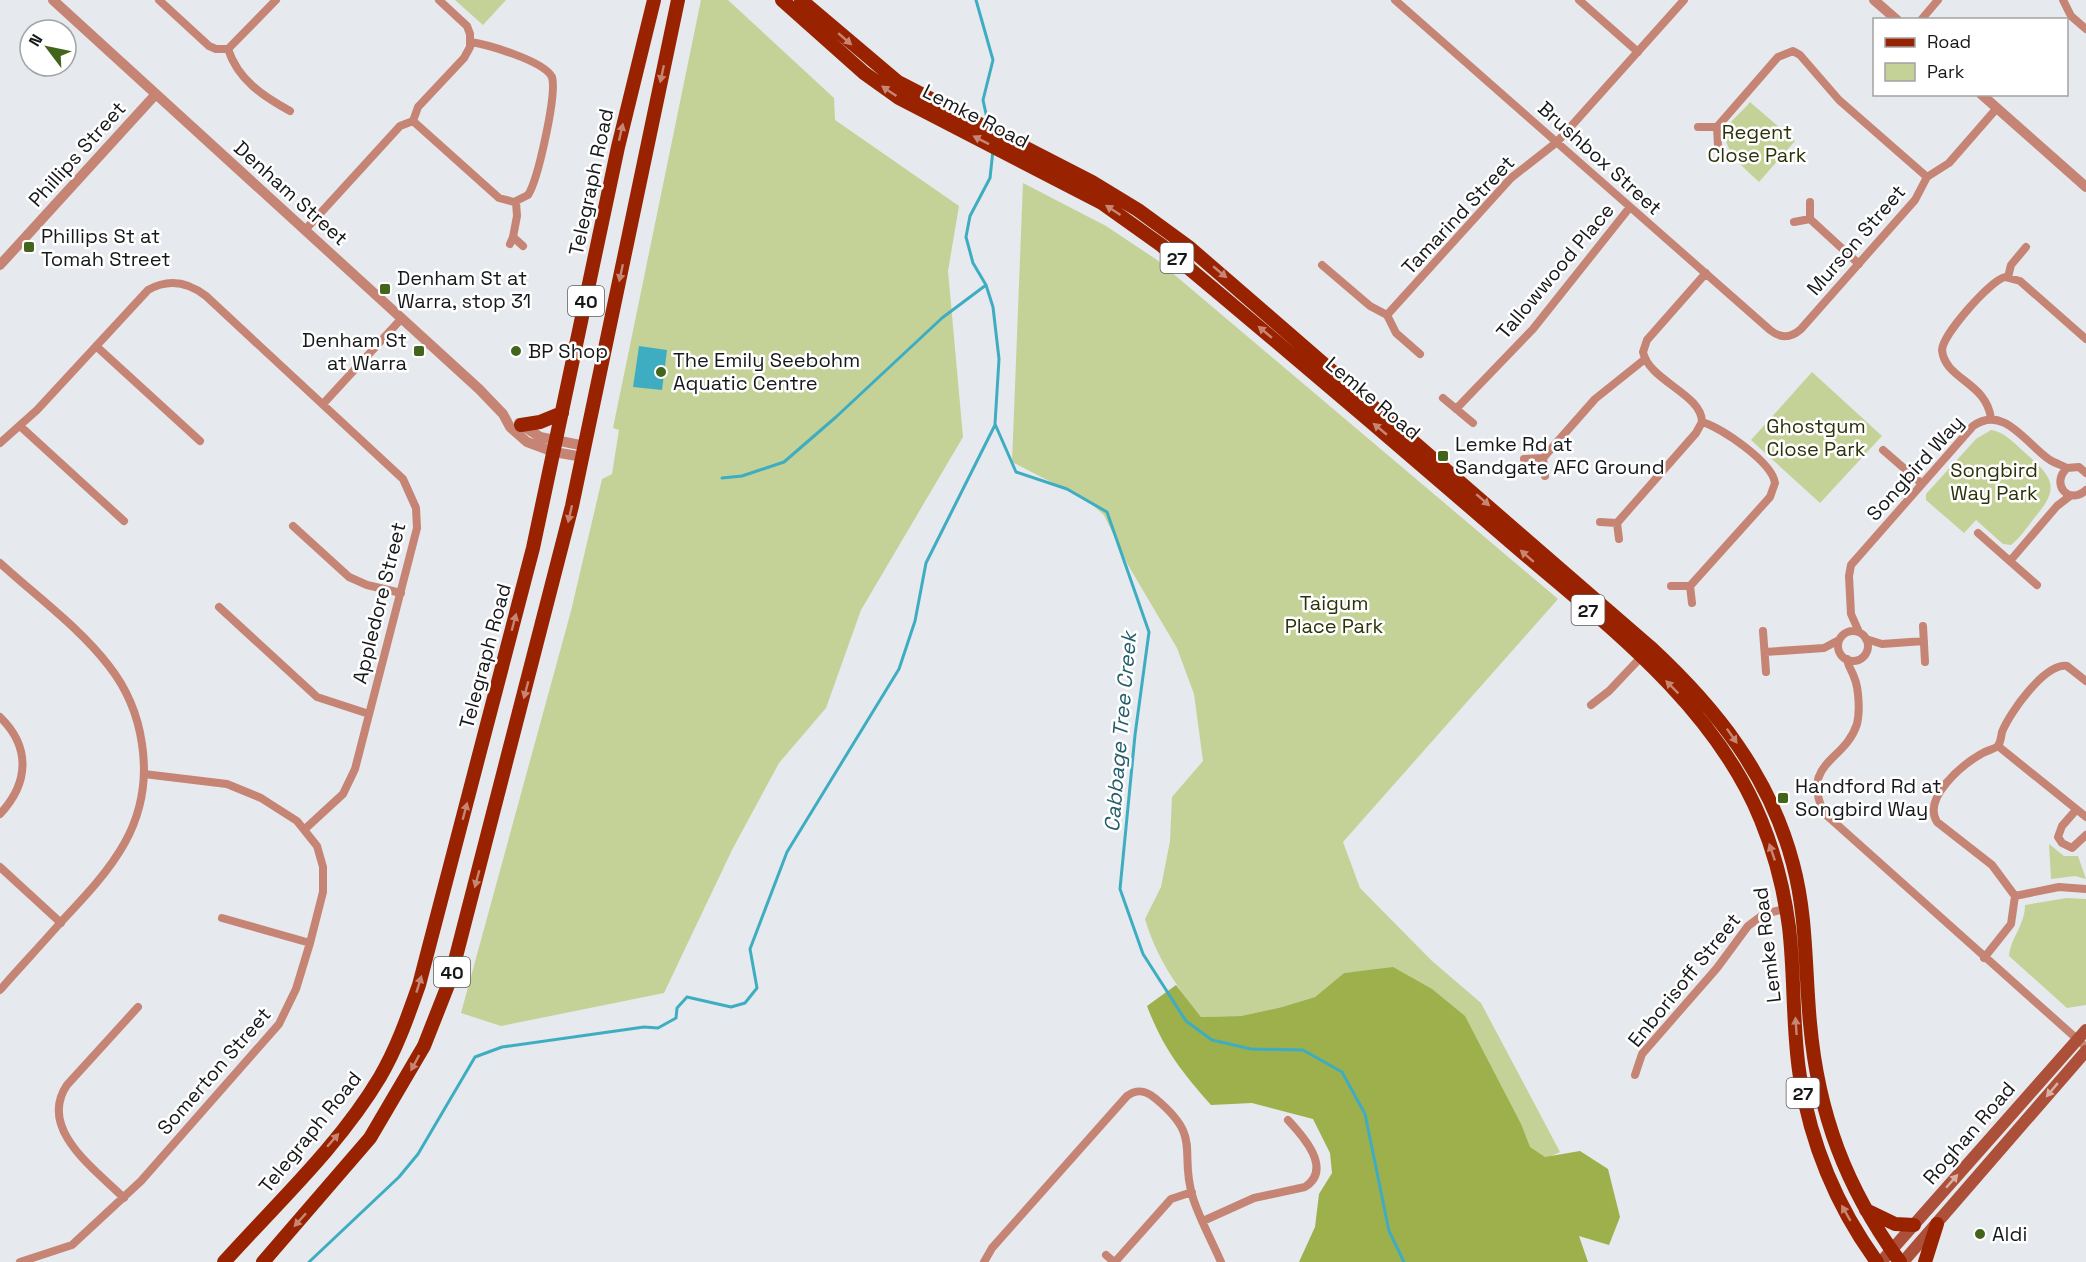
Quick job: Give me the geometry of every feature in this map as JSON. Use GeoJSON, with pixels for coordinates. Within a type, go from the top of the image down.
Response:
{"type":"FeatureCollection","features":[{"type":"Feature","properties":{"kind":"main road","name":"Telegraph Road"},"geometry":{"type":"LineString","coordinates":[[224,1262],[343,1129],[380,1076],[403,1028],[419,984],[533,548],[618,147],[654,0]]}},
{"type":"Feature","properties":{"kind":"main road","name":"40"},"geometry":{"type":"LineString","coordinates":[[263,1262],[370,1138],[405,1082],[433,1025],[458,952],[541,634],[584,452],[678,0]]}},
{"type":"Feature","properties":{"kind":"main road","name":"Lemke Road"},"geometry":{"type":"LineString","coordinates":[[782,0],[864,74],[899,98],[1102,203],[1161,245],[1711,708],[1750,764],[1781,827],[1802,906],[1810,1023],[1821,1094],[1838,1154],[1866,1210],[1891,1250]]}},
{"type":"Feature","properties":{"kind":"main road","name":"Lemke Road"},"geometry":{"type":"LineString","coordinates":[[801,0],[886,74],[929,100],[1116,196],[1190,248],[1645,652],[1702,720],[1732,763],[1760,818],[1774,857],[1786,909],[1800,1076],[1812,1130],[1833,1189],[1845,1213],[1879,1262]]}},
{"type":"Feature","properties":{"kind":"main road"},"geometry":{"type":"LineString","coordinates":[[521,425],[540,422],[562,413]]}},
{"type":"Feature","properties":{"kind":"main road","name":"Roghan Road"},"geometry":{"type":"LineString","coordinates":[[1879,1262],[2083,1038]]}},
{"type":"Feature","properties":{"kind":"main road","name":"Roghan Road"},"geometry":{"type":"LineString","coordinates":[[1901,1262],[1937,1224],[2086,1051]]}},
{"type":"Feature","properties":{"kind":"main road"},"geometry":{"type":"LineString","coordinates":[[1866,1210],[1895,1224],[1914,1225]]}},
{"type":"Feature","properties":{"kind":"main road"},"geometry":{"type":"LineString","coordinates":[[1925,1262],[1937,1224]]}},
{"type":"Feature","properties":{"kind":"main road","name":"27"},"geometry":{"type":"LineString","coordinates":[[1891,1250],[1901,1262]]}},
{"type":"Feature","properties":{"kind":"street","name":"Denham Street"},"geometry":{"type":"LineString","coordinates":[[53,0],[402,318],[503,414],[555,447]]}},
{"type":"Feature","properties":{"kind":"street"},"geometry":{"type":"LineString","coordinates":[[159,0],[209,46],[216,49],[228,49],[276,0]]}},
{"type":"Feature","properties":{"kind":"street"},"geometry":{"type":"LineString","coordinates":[[304,230],[400,126],[413,121],[418,107],[464,58],[471,42],[467,26],[439,0]]}},
{"type":"Feature","properties":{"kind":"street","name":"Brushbox Street"},"geometry":{"type":"LineString","coordinates":[[1395,0],[1770,330],[1785,337]]}},
{"type":"Feature","properties":{"kind":"street"},"geometry":{"type":"LineString","coordinates":[[1579,0],[1638,52]]}},
{"type":"Feature","properties":{"kind":"street","name":"Tamarind Street"},"geometry":{"type":"LineString","coordinates":[[1387,315],[1511,178],[1557,142],[1684,0]]}},
{"type":"Feature","properties":{"kind":"street"},"geometry":{"type":"LineString","coordinates":[[1875,0],[1895,18]]}},
{"type":"Feature","properties":{"kind":"street"},"geometry":{"type":"LineString","coordinates":[[1923,18],[1938,0]]}},
{"type":"Feature","properties":{"kind":"street"},"geometry":{"type":"LineString","coordinates":[[2063,0],[2071,16],[2086,29]]}},
{"type":"Feature","properties":{"kind":"street"},"geometry":{"type":"LineString","coordinates":[[413,121],[495,195],[507,201],[516,202],[528,195],[534,185],[553,95],[552,77],[540,66],[489,45],[471,42]]}},
{"type":"Feature","properties":{"kind":"street"},"geometry":{"type":"LineString","coordinates":[[228,49],[234,67],[240,75],[258,91],[290,111]]}},
{"type":"Feature","properties":{"kind":"street"},"geometry":{"type":"LineString","coordinates":[[1718,146],[1717,127],[1778,57],[1793,51],[1800,55],[1839,100],[1927,177]]}},
{"type":"Feature","properties":{"kind":"street","name":"Phillips Street"},"geometry":{"type":"LineString","coordinates":[[0,265],[156,94]]}},
{"type":"Feature","properties":{"kind":"street"},"geometry":{"type":"LineString","coordinates":[[1983,96],[2086,187]]}},
{"type":"Feature","properties":{"kind":"street","name":"Murson Street"},"geometry":{"type":"LineString","coordinates":[[1785,337],[1801,329],[1915,200],[1927,177],[1952,159],[1996,108]]}},
{"type":"Feature","properties":{"kind":"street"},"geometry":{"type":"LineString","coordinates":[[1698,127],[1717,127]]}},
{"type":"Feature","properties":{"kind":"street"},"geometry":{"type":"LineString","coordinates":[[516,202],[517,216],[512,240],[523,246]]}},
{"type":"Feature","properties":{"kind":"street"},"geometry":{"type":"LineString","coordinates":[[1810,202],[1810,219],[1859,264]]}},
{"type":"Feature","properties":{"kind":"street","name":"Tallowwood Place"},"geometry":{"type":"LineString","coordinates":[[1456,409],[1533,329],[1630,207]]}},
{"type":"Feature","properties":{"kind":"street"},"geometry":{"type":"LineString","coordinates":[[1794,222],[1810,219]]}},
{"type":"Feature","properties":{"kind":"street"},"geometry":{"type":"LineString","coordinates":[[2008,277],[2011,265],[2026,247]]}},
{"type":"Feature","properties":{"kind":"street"},"geometry":{"type":"LineString","coordinates":[[1323,265],[1370,306],[1387,315],[1396,333],[1420,354]]}},
{"type":"Feature","properties":{"kind":"street"},"geometry":{"type":"LineString","coordinates":[[1619,539],[1617,523],[1696,433],[1702,422],[1701,413],[1696,406],[1645,360],[1643,348],[1647,340],[1706,273]]}},
{"type":"Feature","properties":{"kind":"street"},"geometry":{"type":"LineString","coordinates":[[1991,419],[1985,398],[1946,363],[1942,355],[1942,344],[1994,282],[2008,277],[2024,284],[2086,339]]}},
{"type":"Feature","properties":{"kind":"street","name":"Appledore Street"},"geometry":{"type":"LineString","coordinates":[[0,443],[20,426],[148,290],[168,283],[188,285],[206,296],[398,472],[412,497],[417,528],[401,593],[347,787],[337,801],[305,830]]}},
{"type":"Feature","properties":{"kind":"street"},"geometry":{"type":"LineString","coordinates":[[323,404],[402,318]]}},
{"type":"Feature","properties":{"kind":"street"},"geometry":{"type":"LineString","coordinates":[[96,346],[200,441]]}},
{"type":"Feature","properties":{"kind":"street"},"geometry":{"type":"LineString","coordinates":[[1524,459],[1543,458],[1595,399],[1645,360]]}},
{"type":"Feature","properties":{"kind":"street"},"geometry":{"type":"LineString","coordinates":[[1443,398],[1473,423]]}},
{"type":"Feature","properties":{"kind":"street","name":"Denham Street"},"geometry":{"type":"LineString","coordinates":[[503,414],[510,427],[521,438],[584,452]]}},
{"type":"Feature","properties":{"kind":"street","name":"Songbird Way"},"geometry":{"type":"LineString","coordinates":[[1846,632],[1851,614],[1849,576],[1851,565],[1969,429],[1981,421],[1991,419],[2008,424],[2064,472]]}},
{"type":"Feature","properties":{"kind":"street"},"geometry":{"type":"LineString","coordinates":[[1692,603],[1690,586],[1770,496],[1776,483],[1771,472],[1726,433],[1702,422]]}},
{"type":"Feature","properties":{"kind":"street"},"geometry":{"type":"LineString","coordinates":[[20,426],[124,521]]}},
{"type":"Feature","properties":{"kind":"street"},"geometry":{"type":"LineString","coordinates":[[1883,450],[1921,483]]}},
{"type":"Feature","properties":{"kind":"street"},"geometry":{"type":"LineString","coordinates":[[1543,458],[1545,476]]}},
{"type":"Feature","properties":{"kind":"street"},"geometry":{"type":"LineString","coordinates":[[2010,561],[2066,493],[2064,472],[2084,467]]}},
{"type":"Feature","properties":{"kind":"street"},"geometry":{"type":"LineString","coordinates":[[2066,493],[2085,492]]}},
{"type":"Feature","properties":{"kind":"street"},"geometry":{"type":"LineString","coordinates":[[1600,522],[1617,523]]}},
{"type":"Feature","properties":{"kind":"street"},"geometry":{"type":"LineString","coordinates":[[293,526],[349,577],[367,585],[401,593]]}},
{"type":"Feature","properties":{"kind":"street"},"geometry":{"type":"LineString","coordinates":[[1978,533],[2037,585]]}},
{"type":"Feature","properties":{"kind":"street"},"geometry":{"type":"LineString","coordinates":[[0,563],[92,648],[118,678],[138,722],[144,774],[141,802],[126,844],[98,883],[0,990]]}},
{"type":"Feature","properties":{"kind":"street"},"geometry":{"type":"LineString","coordinates":[[1671,586],[1690,586]]}},
{"type":"Feature","properties":{"kind":"street"},"geometry":{"type":"LineString","coordinates":[[219,607],[317,697],[369,714]]}},
{"type":"Feature","properties":{"kind":"street","name":"Songbird Way"},"geometry":{"type":"LineString","coordinates":[[1851,614],[1862,636]]}},
{"type":"Feature","properties":{"kind":"street"},"geometry":{"type":"LineString","coordinates":[[1923,626],[1925,662]]}},
{"type":"Feature","properties":{"kind":"street"},"geometry":{"type":"LineString","coordinates":[[1763,631],[1766,672]]}},
{"type":"Feature","properties":{"kind":"street"},"geometry":{"type":"LineString","coordinates":[[1824,648],[1839,640],[1846,632],[1882,644],[1924,641]]}},
{"type":"Feature","properties":{"kind":"street"},"geometry":{"type":"LineString","coordinates":[[1862,636],[1863,655],[1855,678],[1856,724],[1821,769],[1816,791],[1827,818],[1984,958],[2083,1038]]}},
{"type":"Feature","properties":{"kind":"street"},"geometry":{"type":"LineString","coordinates":[[1839,640],[1839,652]]}},
{"type":"Feature","properties":{"kind":"street"},"geometry":{"type":"LineString","coordinates":[[1847,659],[1863,655],[1882,644]]}},
{"type":"Feature","properties":{"kind":"street"},"geometry":{"type":"LineString","coordinates":[[1765,652],[1824,648],[1839,652],[1847,659],[1855,678]]}},
{"type":"Feature","properties":{"kind":"street"},"geometry":{"type":"LineString","coordinates":[[1591,705],[1609,691],[1645,652]]}},
{"type":"Feature","properties":{"kind":"street"},"geometry":{"type":"LineString","coordinates":[[1984,958],[2011,924],[2015,896],[1992,865],[1940,826],[1932,810],[1936,798],[1967,765],[1982,753],[1998,746],[2015,709],[2050,669],[2067,666],[2086,681]]}},
{"type":"Feature","properties":{"kind":"street"},"geometry":{"type":"LineString","coordinates":[[0,717],[15,733],[24,758],[20,787],[0,814]]}},
{"type":"Feature","properties":{"kind":"street"},"geometry":{"type":"LineString","coordinates":[[1998,746],[2086,817]]}},
{"type":"Feature","properties":{"kind":"street","name":"Somerton Street"},"geometry":{"type":"LineString","coordinates":[[20,1262],[72,1245],[124,1198],[279,1024],[297,989],[310,943],[324,880],[320,855],[305,830],[278,807],[240,788],[202,779],[144,774]]}},
{"type":"Feature","properties":{"kind":"street"},"geometry":{"type":"LineString","coordinates":[[2076,810],[2059,831],[2058,837],[2062,843],[2072,848],[2086,835]]}},
{"type":"Feature","properties":{"kind":"street"},"geometry":{"type":"LineString","coordinates":[[0,867],[61,923]]}},
{"type":"Feature","properties":{"kind":"street"},"geometry":{"type":"LineString","coordinates":[[2015,896],[2059,887],[2086,889]]}},
{"type":"Feature","properties":{"kind":"street","name":"Enborisoff Street"},"geometry":{"type":"LineString","coordinates":[[1635,1075],[1642,1054],[1717,968],[1748,926],[1764,914],[1802,906]]}},
{"type":"Feature","properties":{"kind":"street"},"geometry":{"type":"LineString","coordinates":[[222,918],[310,943]]}},
{"type":"Feature","properties":{"kind":"street"},"geometry":{"type":"LineString","coordinates":[[124,1198],[68,1141],[61,1129],[58,1109],[67,1085],[138,1006]]}},
{"type":"Feature","properties":{"kind":"street"},"geometry":{"type":"LineString","coordinates":[[984,1262],[992,1248],[1073,1156],[1128,1096],[1136,1091],[1148,1092],[1173,1113],[1182,1125],[1186,1135],[1192,1192],[1221,1262]]}},
{"type":"Feature","properties":{"kind":"street"},"geometry":{"type":"LineString","coordinates":[[1203,1221],[1242,1202],[1305,1187],[1313,1180],[1317,1172],[1316,1161],[1307,1142],[1288,1120]]}},
{"type":"Feature","properties":{"kind":"street"},"geometry":{"type":"LineString","coordinates":[[1106,1256],[1114,1262],[1171,1199],[1192,1192]]}},
{"type":"Feature","properties":{"kind":"green space"},"geometry":{"type":"Polygon","coordinates":[[[455,0],[506,0],[483,25],[455,0]]]}},
{"type":"Feature","properties":{"kind":"green space"},"geometry":{"type":"Polygon","coordinates":[[[701,0],[728,0],[834,98],[835,120],[959,206],[948,271],[963,437],[861,610],[826,708],[779,763],[732,850],[664,993],[501,1026],[461,1013],[571,611],[602,479],[612,474],[619,430],[613,428],[701,0]]]}},
{"type":"Feature","properties":{"kind":"green space","name":"Regent Close Park"},"geometry":{"type":"Polygon","coordinates":[[[1750,102],[1795,141],[1759,182],[1730,151],[1726,135],[1732,121],[1750,102]]]}},
{"type":"Feature","properties":{"kind":"green space","name":"Taigum Place Park"},"geometry":{"type":"Polygon","coordinates":[[[1023,183],[1106,226],[1157,260],[1558,599],[1343,842],[1360,888],[1431,960],[1481,1003],[1560,1152],[1518,1172],[1393,968],[1344,973],[1315,997],[1282,1007],[1241,1016],[1201,1017],[1161,959],[1145,919],[1161,887],[1170,841],[1172,797],[1203,761],[1194,694],[1177,648],[1128,565],[1104,515],[1088,501],[1012,462],[1023,183]]]}},
{"type":"Feature","properties":{"kind":"green space","name":"Ghostgum Close Park"},"geometry":{"type":"Polygon","coordinates":[[[1812,372],[1882,436],[1820,503],[1751,440],[1812,372]]]}},
{"type":"Feature","properties":{"kind":"green space","name":"Songbird Way Park"},"geometry":{"type":"Polygon","coordinates":[[[1991,430],[2012,441],[2040,467],[2050,481],[2049,497],[2044,506],[2011,545],[2003,544],[1976,520],[1964,533],[1926,500],[1926,494],[1976,439],[1991,430]]]}},
{"type":"Feature","properties":{"kind":"green space"},"geometry":{"type":"Polygon","coordinates":[[[2049,844],[2064,856],[2078,856],[2086,879],[2075,876],[2051,879],[2049,844]]]}},
{"type":"Feature","properties":{"kind":"green space"},"geometry":{"type":"Polygon","coordinates":[[[2067,898],[2086,899],[2086,1005],[2067,1008],[2009,956],[2023,919],[2025,905],[2067,898]]]}},
{"type":"Feature","properties":{"kind":"green space"},"geometry":{"type":"Polygon","coordinates":[[[1393,967],[1432,989],[1465,1016],[1521,1124],[1530,1147],[1545,1157],[1580,1151],[1608,1169],[1620,1217],[1609,1245],[1579,1236],[1588,1262],[1299,1262],[1315,1227],[1319,1194],[1332,1173],[1330,1153],[1313,1119],[1252,1103],[1211,1105],[1174,1058],[1147,1006],[1176,985],[1201,1017],[1241,1016],[1315,997],[1344,973],[1393,967]]]}},
{"type":"Feature","properties":{"kind":"water"},"geometry":{"type":"Polygon","coordinates":[[[639,346],[667,350],[662,390],[633,387],[639,346]]]}},
{"type":"Feature","properties":{"kind":"waterway","name":"Cabbage Tree Creek"},"geometry":{"type":"LineString","coordinates":[[976,0],[993,60],[983,100],[988,123]]}},
{"type":"Feature","properties":{"kind":"waterway","name":"Cabbage Tree Creek"},"geometry":{"type":"LineString","coordinates":[[993,150],[990,178],[970,216],[966,237],[973,263],[986,285],[993,307],[999,359],[995,424],[1016,472],[1067,489],[1107,512],[1149,632],[1135,735],[1120,889],[1143,954],[1186,1021],[1212,1040],[1251,1049],[1303,1050],[1342,1072],[1365,1114],[1389,1231],[1404,1262]]}},
{"type":"Feature","properties":{"kind":"waterway"},"geometry":{"type":"LineString","coordinates":[[722,478],[742,476],[784,462],[942,318],[986,285]]}},
{"type":"Feature","properties":{"kind":"waterway"},"geometry":{"type":"LineString","coordinates":[[309,1262],[399,1177],[418,1154],[475,1057],[502,1047],[644,1027],[658,1028],[676,1018],[677,1008],[687,997],[731,1007],[745,1003],[757,988],[750,949],[787,852],[899,669],[915,621],[926,563],[995,425]]}},
{"type":"Feature","properties":{"kind":"place","name":"Phillips St at Tomah Street"},"geometry":{"type":"Point","coordinates":[29,247]}},
{"type":"Feature","properties":{"kind":"place","name":"Denham St at Warra, stop 31"},"geometry":{"type":"Point","coordinates":[385,289]}},
{"type":"Feature","properties":{"kind":"place","name":"Denham St at Warra"},"geometry":{"type":"Point","coordinates":[419,351]}},
{"type":"Feature","properties":{"kind":"place","name":"BP Shop"},"geometry":{"type":"Point","coordinates":[516,351]}},
{"type":"Feature","properties":{"kind":"place","name":"The Emily Seebohm Aquatic Centre"},"geometry":{"type":"Point","coordinates":[661,372]}},
{"type":"Feature","properties":{"kind":"place","name":"Lemke Rd at Sandgate AFC Ground"},"geometry":{"type":"Point","coordinates":[1443,456]}},
{"type":"Feature","properties":{"kind":"place","name":"Handford Rd at Songbird Way"},"geometry":{"type":"Point","coordinates":[1783,798]}},
{"type":"Feature","properties":{"kind":"place","name":"Aldi"},"geometry":{"type":"Point","coordinates":[1980,1234]}}]}
